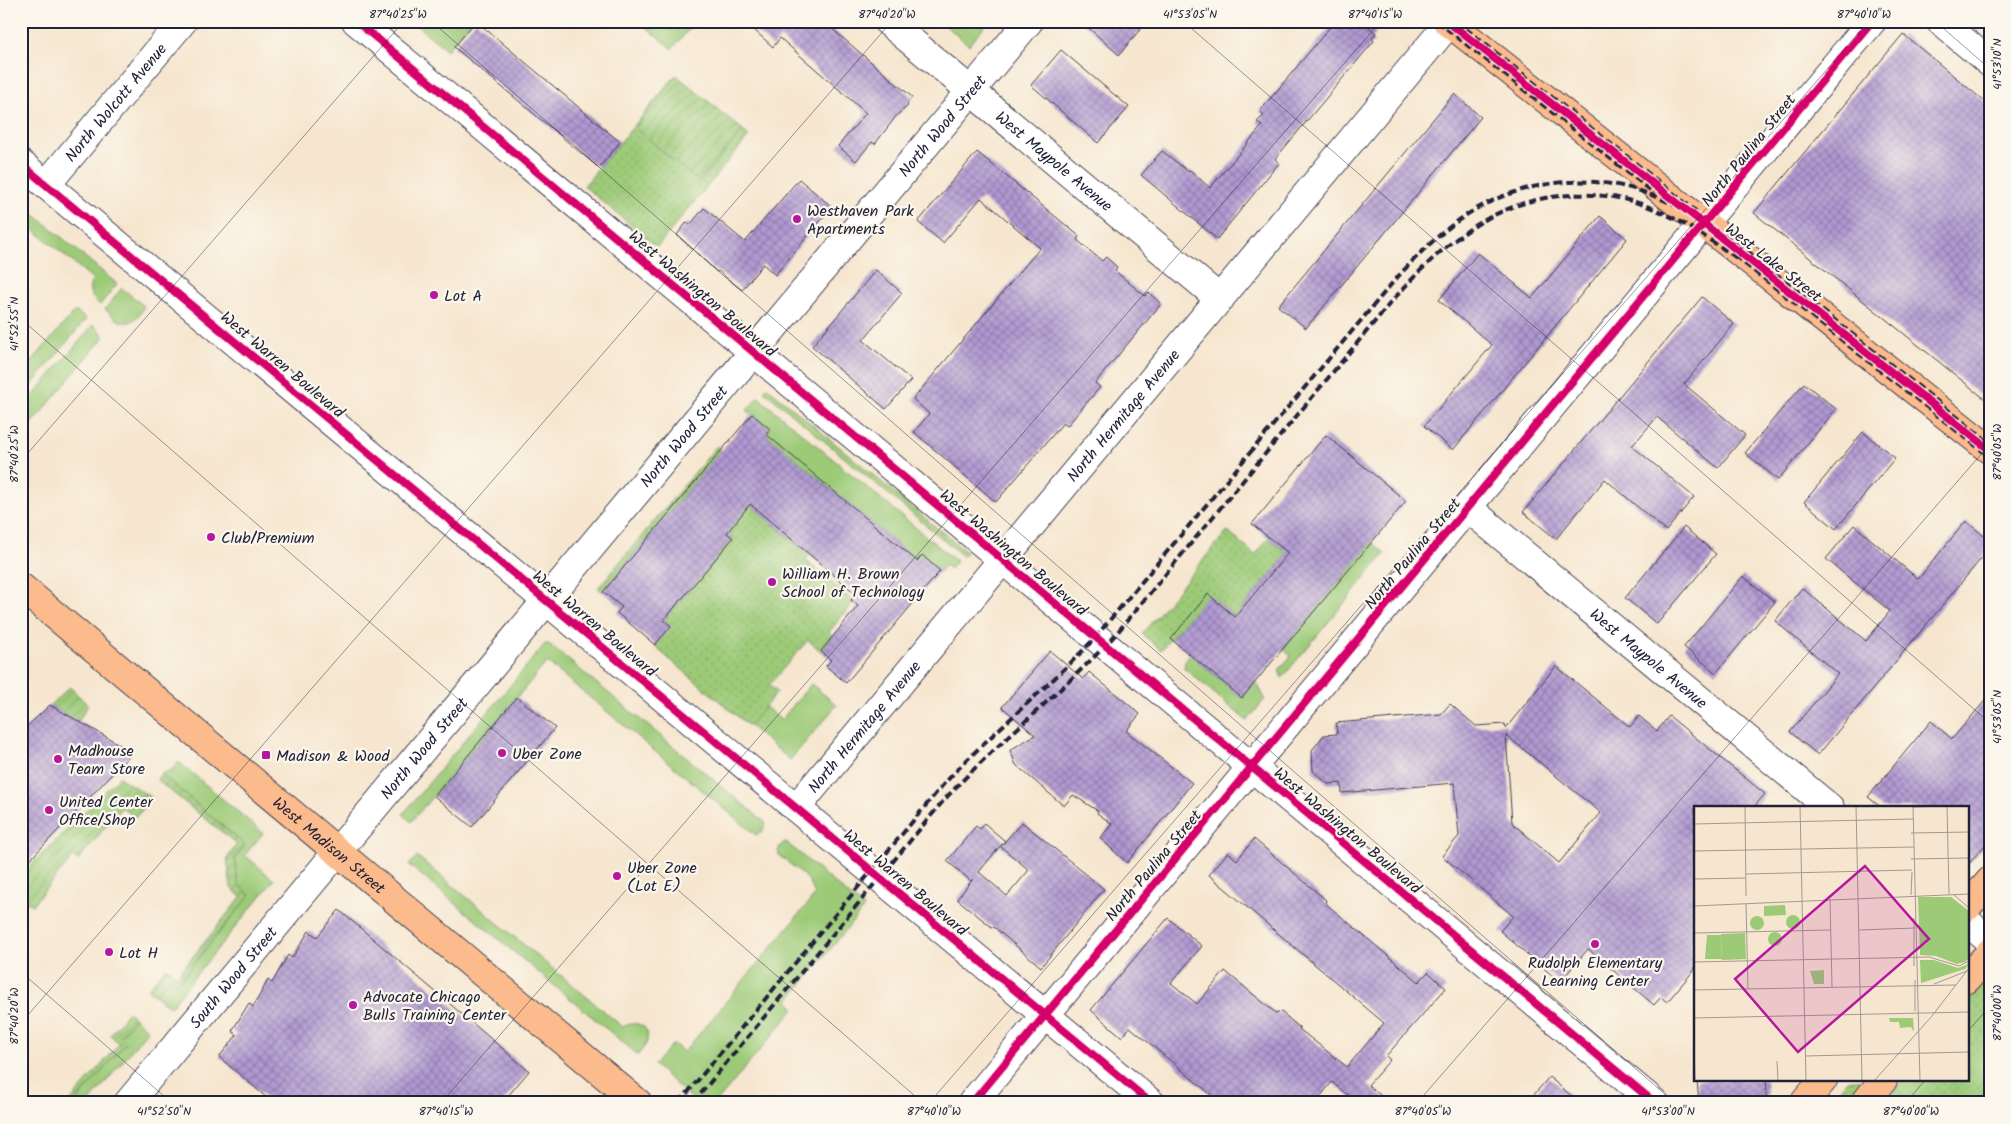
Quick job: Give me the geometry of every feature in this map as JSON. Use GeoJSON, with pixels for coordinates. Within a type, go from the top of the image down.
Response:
{"type":"FeatureCollection","features":[{"type":"Feature","properties":{"kind":"main road","name":"West Lake Street"},"geometry":{"type":"LineString","coordinates":[[1448,22],[1990,450]]}},
{"type":"Feature","properties":{"kind":"main road","name":"West Madison Street"},"geometry":{"type":"LineString","coordinates":[[21,587],[638,1103]]}},
{"type":"Feature","properties":{"kind":"main road"},"geometry":{"type":"LineString","coordinates":[[1968,907],[1990,881]]}},
{"type":"Feature","properties":{"kind":"main road"},"geometry":{"type":"LineString","coordinates":[[1968,978],[1990,952]]}},
{"type":"Feature","properties":{"kind":"main road"},"geometry":{"type":"LineString","coordinates":[[1804,1103],[1821,1082]]}},
{"type":"Feature","properties":{"kind":"main road"},"geometry":{"type":"LineString","coordinates":[[1864,1103],[1881,1082]]}},
{"type":"Feature","properties":{"kind":"street","name":"North Wolcott Avenue"},"geometry":{"type":"LineString","coordinates":[[46,185],[183,21]]}},
{"type":"Feature","properties":{"kind":"street","name":"West Washington Boulevard"},"geometry":{"type":"LineString","coordinates":[[356,21],[1655,1103]]}},
{"type":"Feature","properties":{"kind":"street","name":"West Maypole Avenue"},"geometry":{"type":"LineString","coordinates":[[887,21],[1220,299]]}},
{"type":"Feature","properties":{"kind":"street","name":"North Wood Street"},"geometry":{"type":"LineString","coordinates":[[338,851],[548,602],[1030,21]]}},
{"type":"Feature","properties":{"kind":"street","name":"North Paulina Street"},"geometry":{"type":"LineString","coordinates":[[972,1103],[1872,21]]}},
{"type":"Feature","properties":{"kind":"street"},"geometry":{"type":"LineString","coordinates":[[1940,21],[1990,63]]}},
{"type":"Feature","properties":{"kind":"street","name":"North Hermitage Avenue"},"geometry":{"type":"LineString","coordinates":[[796,808],[1448,22]]}},
{"type":"Feature","properties":{"kind":"street","name":"West Warren Boulevard"},"geometry":{"type":"LineString","coordinates":[[21,164],[1151,1103]]}},
{"type":"Feature","properties":{"kind":"street","name":"West Maypole Avenue"},"geometry":{"type":"LineString","coordinates":[[1468,508],[1828,806]]}},
{"type":"Feature","properties":{"kind":"street","name":"South Wood Street"},"geometry":{"type":"LineString","coordinates":[[128,1103],[338,851]]}},
{"type":"Feature","properties":{"kind":"street"},"geometry":{"type":"LineString","coordinates":[[1968,923],[1990,941]]}},
{"type":"Feature","properties":{"kind":"green space"},"geometry":{"type":"Polygon","coordinates":[[[411,21],[471,21],[447,50],[411,21]]]}},
{"type":"Feature","properties":{"kind":"green space"},"geometry":{"type":"Polygon","coordinates":[[[639,21],[696,21],[672,49],[639,21]]]}},
{"type":"Feature","properties":{"kind":"green space"},"geometry":{"type":"Polygon","coordinates":[[[940,21],[988,21],[969,45],[940,21]]]}},
{"type":"Feature","properties":{"kind":"green space"},"geometry":{"type":"Polygon","coordinates":[[[676,75],[749,136],[657,247],[584,186],[676,75]]]}},
{"type":"Feature","properties":{"kind":"green space"},"geometry":{"type":"Polygon","coordinates":[[[676,75],[743,130],[699,182],[635,128],[676,75]]]}},
{"type":"Feature","properties":{"kind":"green space"},"geometry":{"type":"Polygon","coordinates":[[[21,203],[117,284],[100,305],[90,294],[93,279],[21,219],[21,203]]]}},
{"type":"Feature","properties":{"kind":"green space"},"geometry":{"type":"Polygon","coordinates":[[[122,288],[144,306],[141,313],[133,321],[126,323],[115,318],[105,309],[122,288]]]}},
{"type":"Feature","properties":{"kind":"green space"},"geometry":{"type":"Polygon","coordinates":[[[74,312],[77,312],[86,319],[21,398],[21,374],[74,312]]]}},
{"type":"Feature","properties":{"kind":"green space"},"geometry":{"type":"Polygon","coordinates":[[[93,325],[104,337],[21,437],[21,410],[93,325]]]}},
{"type":"Feature","properties":{"kind":"green space"},"geometry":{"type":"Polygon","coordinates":[[[767,387],[966,552],[963,556],[764,391],[767,387]]]}},
{"type":"Feature","properties":{"kind":"green space"},"geometry":{"type":"Polygon","coordinates":[[[758,397],[956,561],[950,569],[945,565],[940,571],[922,556],[917,561],[766,434],[770,429],[747,410],[758,397]]]}},
{"type":"Feature","properties":{"kind":"green space"},"geometry":{"type":"Polygon","coordinates":[[[717,446],[721,450],[603,592],[598,588],[717,446]]]}},
{"type":"Feature","properties":{"kind":"green space"},"geometry":{"type":"Polygon","coordinates":[[[750,505],[809,555],[805,560],[854,602],[829,632],[833,636],[821,651],[808,640],[769,685],[777,692],[749,726],[654,646],[671,626],[664,620],[733,538],[726,532],[750,505]]]}},
{"type":"Feature","properties":{"kind":"green space"},"geometry":{"type":"Polygon","coordinates":[[[1227,531],[1255,555],[1269,538],[1288,553],[1235,617],[1208,595],[1161,650],[1142,634],[1227,531]]]}},
{"type":"Feature","properties":{"kind":"green space"},"geometry":{"type":"Polygon","coordinates":[[[1372,542],[1385,554],[1282,678],[1279,670],[1291,656],[1283,649],[1372,542]]]}},
{"type":"Feature","properties":{"kind":"green space"},"geometry":{"type":"Polygon","coordinates":[[[545,644],[549,644],[766,823],[762,832],[756,835],[547,662],[411,822],[403,814],[545,644]]]}},
{"type":"Feature","properties":{"kind":"green space"},"geometry":{"type":"Polygon","coordinates":[[[1190,655],[1242,698],[1256,681],[1265,699],[1247,721],[1184,668],[1185,661],[1190,655]]]}},
{"type":"Feature","properties":{"kind":"green space"},"geometry":{"type":"Polygon","coordinates":[[[710,661],[781,720],[811,684],[837,705],[790,760],[695,680],[710,661]]]}},
{"type":"Feature","properties":{"kind":"green space"},"geometry":{"type":"Polygon","coordinates":[[[70,687],[88,705],[78,722],[50,705],[70,687]]]}},
{"type":"Feature","properties":{"kind":"green space"},"geometry":{"type":"Polygon","coordinates":[[[179,762],[263,833],[245,855],[274,880],[170,1007],[155,995],[169,977],[177,984],[250,895],[238,885],[235,858],[245,845],[161,774],[171,770],[179,762]]]}},
{"type":"Feature","properties":{"kind":"green space"},"geometry":{"type":"Polygon","coordinates":[[[161,774],[245,845],[235,858],[238,884],[250,895],[177,984],[169,978],[155,995],[148,989],[166,967],[177,976],[241,897],[231,888],[227,858],[237,844],[163,785],[157,779],[161,774]]]}},
{"type":"Feature","properties":{"kind":"green space"},"geometry":{"type":"Polygon","coordinates":[[[119,777],[152,798],[137,816],[133,817],[122,807],[78,860],[73,857],[32,905],[21,899],[21,875],[119,777]]]}},
{"type":"Feature","properties":{"kind":"green space"},"geometry":{"type":"Polygon","coordinates":[[[783,843],[787,843],[864,908],[788,1001],[795,1008],[716,1103],[697,1103],[654,1065],[672,1045],[675,1045],[684,1052],[815,895],[808,879],[779,855],[778,850],[783,843]]]}},
{"type":"Feature","properties":{"kind":"green space"},"geometry":{"type":"Polygon","coordinates":[[[417,856],[623,1027],[636,1024],[644,1027],[648,1035],[647,1041],[638,1055],[409,865],[417,856]]]}},
{"type":"Feature","properties":{"kind":"green space"},"geometry":{"type":"Polygon","coordinates":[[[1990,977],[1990,1103],[1885,1103],[1902,1082],[1968,1082],[1968,1003],[1990,977]]]}},
{"type":"Feature","properties":{"kind":"green space"},"geometry":{"type":"Polygon","coordinates":[[[128,1012],[135,1018],[120,1036],[126,1042],[75,1103],[69,1103],[119,1044],[110,1035],[128,1012]]]}},
{"type":"Feature","properties":{"kind":"green space"},"geometry":{"type":"Polygon","coordinates":[[[135,1018],[148,1030],[89,1103],[75,1103],[126,1042],[120,1036],[135,1018]]]}},
{"type":"Feature","properties":{"kind":"green space"},"geometry":{"type":"Polygon","coordinates":[[[1845,1082],[1859,1082],[1843,1103],[1829,1103],[1845,1082]]]}},
{"type":"Feature","properties":{"kind":"building"},"geometry":{"type":"Polygon","coordinates":[[[476,21],[620,142],[599,168],[454,47],[476,21]]]}},
{"type":"Feature","properties":{"kind":"building"},"geometry":{"type":"Polygon","coordinates":[[[744,21],[823,21],[912,97],[907,104],[908,106],[897,115],[875,144],[872,142],[856,161],[838,146],[866,113],[780,38],[773,47],[744,21]]]}},
{"type":"Feature","properties":{"kind":"building"},"geometry":{"type":"Polygon","coordinates":[[[1081,21],[1147,21],[1119,55],[1081,21]]]}},
{"type":"Feature","properties":{"kind":"building"},"geometry":{"type":"Polygon","coordinates":[[[1335,21],[1362,21],[1376,33],[1372,39],[1374,41],[1275,159],[1279,163],[1217,239],[1141,175],[1162,151],[1189,172],[1190,170],[1210,188],[1262,126],[1257,122],[1264,115],[1260,111],[1335,21]]]}},
{"type":"Feature","properties":{"kind":"building"},"geometry":{"type":"Polygon","coordinates":[[[1903,34],[1990,106],[1990,403],[1754,213],[1903,34]]]}},
{"type":"Feature","properties":{"kind":"building"},"geometry":{"type":"Polygon","coordinates":[[[1061,50],[1129,107],[1098,143],[1031,85],[1061,50]]]}},
{"type":"Feature","properties":{"kind":"building"},"geometry":{"type":"Polygon","coordinates":[[[1454,94],[1481,117],[1306,328],[1278,306],[1454,94]]]}},
{"type":"Feature","properties":{"kind":"building"},"geometry":{"type":"Polygon","coordinates":[[[977,152],[1079,236],[1077,240],[1102,261],[1106,257],[1117,267],[1115,271],[1145,296],[1148,292],[1161,304],[1095,383],[1100,387],[1067,426],[1063,423],[996,502],[914,432],[929,414],[913,399],[1040,248],[981,198],[943,243],[918,222],[977,152]]]}},
{"type":"Feature","properties":{"kind":"building"},"geometry":{"type":"Polygon","coordinates":[[[799,179],[832,207],[775,275],[763,264],[742,290],[717,272],[677,235],[687,222],[690,225],[704,208],[745,242],[799,179]]]}},
{"type":"Feature","properties":{"kind":"building"},"geometry":{"type":"Polygon","coordinates":[[[1600,216],[1627,239],[1453,450],[1424,426],[1492,345],[1439,300],[1478,253],[1532,298],[1600,216]]]}},
{"type":"Feature","properties":{"kind":"building"},"geometry":{"type":"Polygon","coordinates":[[[876,270],[902,293],[863,340],[911,380],[886,409],[812,346],[876,270]]]}},
{"type":"Feature","properties":{"kind":"building"},"geometry":{"type":"Polygon","coordinates":[[[1702,297],[1734,324],[1684,384],[1745,435],[1718,468],[1657,417],[1632,446],[1694,497],[1666,531],[1605,479],[1556,539],[1523,512],[1702,297]]]}},
{"type":"Feature","properties":{"kind":"building"},"geometry":{"type":"Polygon","coordinates":[[[1804,383],[1836,409],[1778,480],[1745,453],[1804,383]]]}},
{"type":"Feature","properties":{"kind":"building"},"geometry":{"type":"Polygon","coordinates":[[[752,414],[770,429],[766,434],[917,561],[922,555],[940,571],[846,683],[826,666],[831,660],[821,651],[858,606],[851,600],[856,594],[750,504],[727,533],[733,538],[664,620],[671,626],[655,645],[617,613],[622,607],[603,592],[752,414]]]}},
{"type":"Feature","properties":{"kind":"building"},"geometry":{"type":"Polygon","coordinates":[[[1863,432],[1895,458],[1836,529],[1804,502],[1863,432]]]}},
{"type":"Feature","properties":{"kind":"building"},"geometry":{"type":"Polygon","coordinates":[[[1326,435],[1406,501],[1242,698],[1171,639],[1208,594],[1235,617],[1288,553],[1252,524],[1326,435]]]}},
{"type":"Feature","properties":{"kind":"building"},"geometry":{"type":"Polygon","coordinates":[[[1966,521],[1990,541],[1990,548],[1818,755],[1790,732],[1838,674],[1775,621],[1802,588],[1866,641],[1890,611],[1826,559],[1854,525],[1918,579],[1966,521]]]}},
{"type":"Feature","properties":{"kind":"building"},"geometry":{"type":"Polygon","coordinates":[[[1684,527],[1716,554],[1657,624],[1625,598],[1684,527]]]}},
{"type":"Feature","properties":{"kind":"building"},"geometry":{"type":"Polygon","coordinates":[[[1743,576],[1775,602],[1716,673],[1684,647],[1743,576]]]}},
{"type":"Feature","properties":{"kind":"building"},"geometry":{"type":"Polygon","coordinates":[[[1050,651],[1083,679],[1089,672],[1140,714],[1126,731],[1192,783],[1127,863],[1100,838],[1112,824],[1097,813],[1098,811],[1073,795],[1064,806],[1016,765],[1010,750],[1035,735],[1002,707],[1050,651]]]}},
{"type":"Feature","properties":{"kind":"building"},"geometry":{"type":"Polygon","coordinates":[[[1556,666],[1630,727],[1639,716],[1657,731],[1669,716],[1765,794],[1755,806],[1694,806],[1694,970],[1667,1002],[1661,997],[1654,1005],[1588,949],[1560,982],[1500,931],[1513,916],[1442,856],[1459,836],[1454,783],[1342,793],[1341,783],[1328,784],[1313,771],[1312,750],[1324,735],[1337,734],[1336,723],[1441,714],[1450,704],[1476,726],[1505,724],[1506,728],[1556,666]],[[1506,735],[1512,823],[1559,863],[1601,813],[1506,735]]]}},
{"type":"Feature","properties":{"kind":"building"},"geometry":{"type":"Polygon","coordinates":[[[1990,695],[1990,839],[1968,865],[1968,806],[1879,806],[1868,797],[1931,721],[1952,739],[1990,695]]]}},
{"type":"Feature","properties":{"kind":"building","name":"Uber Zone"},"geometry":{"type":"Polygon","coordinates":[[[517,697],[555,728],[472,827],[434,796],[517,697]]]}},
{"type":"Feature","properties":{"kind":"building","name":"United Center Office/Shop"},"geometry":{"type":"Polygon","coordinates":[[[50,705],[133,752],[21,869],[21,732],[50,705]]]}},
{"type":"Feature","properties":{"kind":"building"},"geometry":{"type":"Polygon","coordinates":[[[1022,822],[1104,889],[1041,967],[994,927],[957,899],[973,879],[971,881],[947,861],[976,826],[980,829],[984,823],[1005,841],[1001,846],[1022,822]],[[1000,846],[979,872],[1007,896],[1029,870],[1000,846]]]}},
{"type":"Feature","properties":{"kind":"building"},"geometry":{"type":"Polygon","coordinates":[[[1254,839],[1326,900],[1325,903],[1419,982],[1428,972],[1446,988],[1386,1056],[1390,1060],[1368,1085],[1390,1103],[1357,1103],[1332,1082],[1315,1103],[1221,1103],[1130,1027],[1122,1037],[1091,1010],[1168,918],[1202,946],[1171,983],[1197,1004],[1225,971],[1277,1014],[1280,1011],[1299,1029],[1347,1067],[1384,1023],[1209,875],[1228,852],[1237,860],[1254,839]]]}},
{"type":"Feature","properties":{"kind":"building","name":"Advocate Chicago Bulls Training Center"},"geometry":{"type":"Polygon","coordinates":[[[339,910],[529,1071],[502,1103],[273,1103],[219,1057],[237,1035],[232,1031],[249,1003],[253,1007],[268,980],[272,983],[288,955],[292,958],[309,931],[317,937],[339,910]]]}},
{"type":"Feature","properties":{"kind":"building"},"geometry":{"type":"Polygon","coordinates":[[[1549,1077],[1580,1103],[1527,1103],[1549,1077]]]}},
{"type":"Feature","properties":{"kind":"building"},"geometry":{"type":"Polygon","coordinates":[[[1697,1082],[1766,1082],[1767,1094],[1760,1103],[1699,1103],[1697,1082]]]}},
{"type":"Feature","properties":{"kind":"railway"},"geometry":{"type":"LineString","coordinates":[[1437,21],[1654,193]]}},
{"type":"Feature","properties":{"kind":"railway"},"geometry":{"type":"LineString","coordinates":[[1456,21],[1697,212]]}},
{"type":"Feature","properties":{"kind":"railway"},"geometry":{"type":"LineString","coordinates":[[679,1103],[942,786],[979,748],[1093,640],[1394,281],[1423,250],[1455,223],[1475,210],[1521,190],[1570,182],[1595,182],[1619,185],[1656,197],[1694,216],[1742,247]]}},
{"type":"Feature","properties":{"kind":"railway"},"geometry":{"type":"LineString","coordinates":[[693,1103],[944,800],[986,757],[1074,677],[1116,634],[1391,302],[1429,262],[1449,245],[1470,229],[1493,216],[1517,206],[1543,198],[1597,195],[1624,199],[1654,209],[1692,229],[1740,260]]}},
{"type":"Feature","properties":{"kind":"railway"},"geometry":{"type":"LineString","coordinates":[[1737,243],[1990,443]]}},
{"type":"Feature","properties":{"kind":"railway"},"geometry":{"type":"LineString","coordinates":[[1735,256],[1990,457]]}},
{"type":"Feature","properties":{"kind":"cycle path"},"geometry":{"type":"LineString","coordinates":[[356,21],[1655,1103]]}},
{"type":"Feature","properties":{"kind":"cycle path"},"geometry":{"type":"LineString","coordinates":[[1447,21],[1990,450]]}},
{"type":"Feature","properties":{"kind":"cycle path"},"geometry":{"type":"LineString","coordinates":[[972,1103],[1872,21]]}},
{"type":"Feature","properties":{"kind":"cycle path"},"geometry":{"type":"LineString","coordinates":[[21,164],[1151,1103]]}},
{"type":"Feature","properties":{"kind":"place","name":"Westhaven Park Apartments"},"geometry":{"type":"Point","coordinates":[797,219]}},
{"type":"Feature","properties":{"kind":"place","name":"Lot A"},"geometry":{"type":"Point","coordinates":[434,295]}},
{"type":"Feature","properties":{"kind":"place","name":"Club/Premium"},"geometry":{"type":"Point","coordinates":[211,537]}},
{"type":"Feature","properties":{"kind":"place","name":"William H. Brown School of Technology"},"geometry":{"type":"Point","coordinates":[772,582]}},
{"type":"Feature","properties":{"kind":"place","name":"Uber Zone"},"geometry":{"type":"Point","coordinates":[502,753]}},
{"type":"Feature","properties":{"kind":"place","name":"Madison & Wood"},"geometry":{"type":"Point","coordinates":[266,755]}},
{"type":"Feature","properties":{"kind":"place","name":"Madhouse Team Store"},"geometry":{"type":"Point","coordinates":[58,759]}},
{"type":"Feature","properties":{"kind":"place","name":"United Center Office/Shop"},"geometry":{"type":"Point","coordinates":[49,810]}},
{"type":"Feature","properties":{"kind":"place","name":"Uber Zone (Lot E)"},"geometry":{"type":"Point","coordinates":[617,876]}},
{"type":"Feature","properties":{"kind":"place","name":"Rudolph Elementary Learning Center"},"geometry":{"type":"Point","coordinates":[1595,944]}},
{"type":"Feature","properties":{"kind":"place","name":"Lot H"},"geometry":{"type":"Point","coordinates":[109,952]}},
{"type":"Feature","properties":{"kind":"place","name":"Advocate Chicago Bulls Training Center"},"geometry":{"type":"Point","coordinates":[353,1005]}}]}
